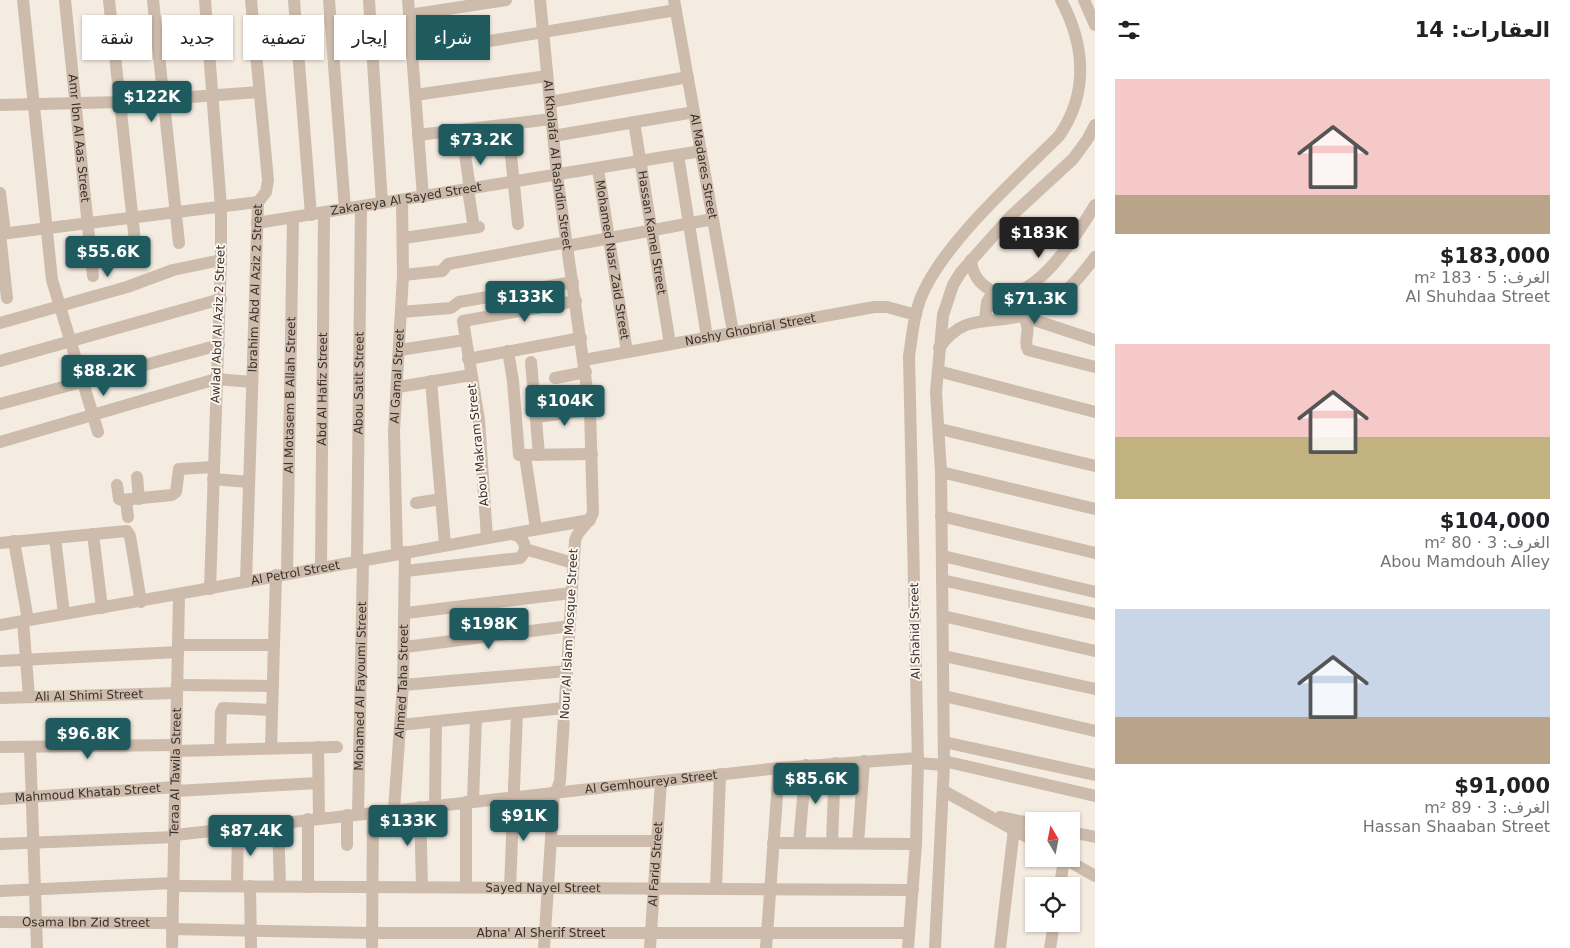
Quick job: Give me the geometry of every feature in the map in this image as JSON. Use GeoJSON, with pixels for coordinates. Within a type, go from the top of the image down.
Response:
{"type":"FeatureCollection","features":[{"type":"Feature","properties":{"kind":"street"},"geometry":{"type":"LineString","coordinates":[[23,0],[35,104],[45,228],[52,280],[58,306],[98,432]]}},
{"type":"Feature","properties":{"kind":"street","name":"Amr Ibn Al Aas Street"},"geometry":{"type":"LineString","coordinates":[[65,0],[93,276]]}},
{"type":"Feature","properties":{"kind":"street"},"geometry":{"type":"LineString","coordinates":[[109,0],[121,102],[131,219],[137,260]]}},
{"type":"Feature","properties":{"kind":"street"},"geometry":{"type":"LineString","coordinates":[[154,0],[179,243]]}},
{"type":"Feature","properties":{"kind":"street","name":"Awlad Abd Al Aziz 2 Street"},"geometry":{"type":"LineString","coordinates":[[205,0],[206,15]]}},
{"type":"Feature","properties":{"kind":"street","name":"Ibrahim Abd Al Aziz 2 Street"},"geometry":{"type":"LineString","coordinates":[[246,582],[258,202],[266,192],[268,180],[258,92],[251,0]]}},
{"type":"Feature","properties":{"kind":"street"},"geometry":{"type":"LineString","coordinates":[[294,0],[311,215]]}},
{"type":"Feature","properties":{"kind":"street"},"geometry":{"type":"LineString","coordinates":[[329,0],[345,209]]}},
{"type":"Feature","properties":{"kind":"street"},"geometry":{"type":"LineString","coordinates":[[369,0],[382,203]]}},
{"type":"Feature","properties":{"kind":"street"},"geometry":{"type":"LineString","coordinates":[[408,0],[423,197]]}},
{"type":"Feature","properties":{"kind":"street"},"geometry":{"type":"LineString","coordinates":[[409,15],[506,0]]}},
{"type":"Feature","properties":{"kind":"street","name":"Al Kholafa' Al Rashdin Street"},"geometry":{"type":"LineString","coordinates":[[540,0],[557,175],[585,366]]}},
{"type":"Feature","properties":{"kind":"street","name":"Al Shahid Street"},"geometry":{"type":"LineString","coordinates":[[908,948],[916,844],[918,760],[909,356],[920,300],[934,273],[951,248],[1059,136],[1070,121],[1080,88],[1080,54],[1071,20],[1061,0]]}},
{"type":"Feature","properties":{"kind":"street"},"geometry":{"type":"LineString","coordinates":[[1084,0],[1095,25]]}},
{"type":"Feature","properties":{"kind":"street"},"geometry":{"type":"LineString","coordinates":[[412,54],[543,33],[675,5]]}},
{"type":"Feature","properties":{"kind":"street","name":"Al Madares Street"},"geometry":{"type":"LineString","coordinates":[[675,5],[733,332]]}},
{"type":"Feature","properties":{"kind":"street","name":"Awlad Abd Al Aziz 2 Street"},"geometry":{"type":"LineString","coordinates":[[210,60],[221,207],[221,299],[216,379],[210,589]]}},
{"type":"Feature","properties":{"kind":"street"},"geometry":{"type":"LineString","coordinates":[[415,95],[547,76]]}},
{"type":"Feature","properties":{"kind":"street"},"geometry":{"type":"LineString","coordinates":[[550,102],[688,77]]}},
{"type":"Feature","properties":{"kind":"street"},"geometry":{"type":"LineString","coordinates":[[0,105],[121,102],[258,92]]}},
{"type":"Feature","properties":{"kind":"street"},"geometry":{"type":"LineString","coordinates":[[553,136],[694,112]]}},
{"type":"Feature","properties":{"kind":"street"},"geometry":{"type":"LineString","coordinates":[[418,135],[551,119]]}},
{"type":"Feature","properties":{"kind":"street","name":"Hassan Kamel Street"},"geometry":{"type":"LineString","coordinates":[[634,122],[670,344]]}},
{"type":"Feature","properties":{"kind":"street"},"geometry":{"type":"LineString","coordinates":[[935,948],[944,791],[943,556],[940,429],[936,392],[947,300],[957,279],[971,260],[1032,196],[1073,158],[1087,140],[1095,125]]}},
{"type":"Feature","properties":{"kind":"street"},"geometry":{"type":"LineString","coordinates":[[510,146],[518,224]]}},
{"type":"Feature","properties":{"kind":"street"},"geometry":{"type":"LineString","coordinates":[[404,238],[477,228],[469,189],[464,147]]}},
{"type":"Feature","properties":{"kind":"street","name":"Zakareya Al Sayed Street"},"geometry":{"type":"LineString","coordinates":[[257,223],[701,151]]}},
{"type":"Feature","properties":{"kind":"street"},"geometry":{"type":"LineString","coordinates":[[678,155],[707,337]]}},
{"type":"Feature","properties":{"kind":"street","name":"Mohamed Nasr Zaid Street"},"geometry":{"type":"LineString","coordinates":[[598,168],[607,239],[627,352]]}},
{"type":"Feature","properties":{"kind":"street"},"geometry":{"type":"LineString","coordinates":[[1015,180],[1032,196]]}},
{"type":"Feature","properties":{"kind":"street"},"geometry":{"type":"LineString","coordinates":[[0,193],[7,298]]}},
{"type":"Feature","properties":{"kind":"street","name":"Al Gamal Street"},"geometry":{"type":"LineString","coordinates":[[401,553],[394,431],[403,275],[402,200]]}},
{"type":"Feature","properties":{"kind":"street"},"geometry":{"type":"LineString","coordinates":[[2,234],[258,202]]}},
{"type":"Feature","properties":{"kind":"street"},"geometry":{"type":"LineString","coordinates":[[971,260],[978,280],[994,292],[1005,294],[1030,288],[1068,246],[1095,205]]}},
{"type":"Feature","properties":{"kind":"street","name":"Abou Satit Street"},"geometry":{"type":"LineString","coordinates":[[360,560],[361,207]]}},
{"type":"Feature","properties":{"kind":"street","name":"Abd Al Hafiz Street"},"geometry":{"type":"LineString","coordinates":[[321,567],[324,213]]}},
{"type":"Feature","properties":{"kind":"street","name":"Al Motasem B Allah Street"},"geometry":{"type":"LineString","coordinates":[[271,748],[274,645],[282,574],[293,218]]}},
{"type":"Feature","properties":{"kind":"street"},"geometry":{"type":"LineString","coordinates":[[403,275],[442,271],[448,264],[607,239],[713,219]]}},
{"type":"Feature","properties":{"kind":"street"},"geometry":{"type":"LineString","coordinates":[[0,323],[127,287],[173,270],[221,260]]}},
{"type":"Feature","properties":{"kind":"street"},"geometry":{"type":"LineString","coordinates":[[940,348],[957,328],[968,323],[1022,316],[1066,292],[1093,265]]}},
{"type":"Feature","properties":{"kind":"street"},"geometry":{"type":"LineString","coordinates":[[401,312],[451,308],[460,302],[573,282]]}},
{"type":"Feature","properties":{"kind":"street"},"geometry":{"type":"LineString","coordinates":[[985,320],[987,302],[994,292]]}},
{"type":"Feature","properties":{"kind":"street"},"geometry":{"type":"LineString","coordinates":[[0,361],[221,299]]}},
{"type":"Feature","properties":{"kind":"street","name":"Abou Makram Street"},"geometry":{"type":"LineString","coordinates":[[487,538],[479,420],[462,322],[466,319],[576,302]]}},
{"type":"Feature","properties":{"kind":"street","name":"Noshy Ghobrial Street"},"geometry":{"type":"LineString","coordinates":[[555,378],[627,352],[874,307],[887,307],[916,315]]}},
{"type":"Feature","properties":{"kind":"street"},"geometry":{"type":"LineString","coordinates":[[1022,316],[1095,340]]}},
{"type":"Feature","properties":{"kind":"street"},"geometry":{"type":"LineString","coordinates":[[1022,316],[1028,324],[1026,346],[1028,350],[1095,367]]}},
{"type":"Feature","properties":{"kind":"street"},"geometry":{"type":"LineString","coordinates":[[468,359],[581,338]]}},
{"type":"Feature","properties":{"kind":"street"},"geometry":{"type":"LineString","coordinates":[[399,350],[465,340]]}},
{"type":"Feature","properties":{"kind":"street"},"geometry":{"type":"LineString","coordinates":[[0,404],[219,345]]}},
{"type":"Feature","properties":{"kind":"street"},"geometry":{"type":"LineString","coordinates":[[508,351],[513,381],[518,454],[523,456],[592,454]]}},
{"type":"Feature","properties":{"kind":"street"},"geometry":{"type":"LineString","coordinates":[[531,362],[539,455]]}},
{"type":"Feature","properties":{"kind":"street"},"geometry":{"type":"LineString","coordinates":[[585,366],[592,454],[593,513],[590,520]]}},
{"type":"Feature","properties":{"kind":"street"},"geometry":{"type":"LineString","coordinates":[[938,371],[1095,412]]}},
{"type":"Feature","properties":{"kind":"street"},"geometry":{"type":"LineString","coordinates":[[398,386],[471,375]]}},
{"type":"Feature","properties":{"kind":"street"},"geometry":{"type":"LineString","coordinates":[[0,442],[216,379],[252,382]]}},
{"type":"Feature","properties":{"kind":"street"},"geometry":{"type":"LineString","coordinates":[[431,381],[445,545]]}},
{"type":"Feature","properties":{"kind":"street"},"geometry":{"type":"LineString","coordinates":[[536,417],[590,410]]}},
{"type":"Feature","properties":{"kind":"street"},"geometry":{"type":"LineString","coordinates":[[940,429],[1095,466]]}},
{"type":"Feature","properties":{"kind":"street"},"geometry":{"type":"LineString","coordinates":[[523,456],[536,529]]}},
{"type":"Feature","properties":{"kind":"street"},"geometry":{"type":"LineString","coordinates":[[117,484],[119,499],[132,499],[175,494],[177,472],[180,468],[213,473],[249,482]]}},
{"type":"Feature","properties":{"kind":"street"},"geometry":{"type":"LineString","coordinates":[[941,472],[1095,510]]}},
{"type":"Feature","properties":{"kind":"street"},"geometry":{"type":"LineString","coordinates":[[128,517],[137,476]]}},
{"type":"Feature","properties":{"kind":"street"},"geometry":{"type":"LineString","coordinates":[[416,503],[441,499]]}},
{"type":"Feature","properties":{"kind":"street"},"geometry":{"type":"LineString","coordinates":[[941,516],[1095,552]]}},
{"type":"Feature","properties":{"kind":"street","name":"Al Petrol Street"},"geometry":{"type":"LineString","coordinates":[[0,625],[141,602],[282,574],[590,520]]}},
{"type":"Feature","properties":{"kind":"street","name":"Nour Al Islam Mosque Street"},"geometry":{"type":"LineString","coordinates":[[544,948],[554,792],[557,790],[560,781],[575,537],[590,520]]}},
{"type":"Feature","properties":{"kind":"street"},"geometry":{"type":"LineString","coordinates":[[0,543],[127,531],[130,536],[141,602]]}},
{"type":"Feature","properties":{"kind":"street"},"geometry":{"type":"LineString","coordinates":[[93,534],[102,608]]}},
{"type":"Feature","properties":{"kind":"street"},"geometry":{"type":"LineString","coordinates":[[405,572],[520,558],[525,549],[523,540],[512,534]]}},
{"type":"Feature","properties":{"kind":"street"},"geometry":{"type":"LineString","coordinates":[[55,538],[64,614]]}},
{"type":"Feature","properties":{"kind":"street"},"geometry":{"type":"LineString","coordinates":[[14,541],[25,621],[26,660],[30,697]]}},
{"type":"Feature","properties":{"kind":"street"},"geometry":{"type":"LineString","coordinates":[[525,549],[573,563]]}},
{"type":"Feature","properties":{"kind":"street","name":"Ahmed Taha Street"},"geometry":{"type":"LineString","coordinates":[[394,810],[406,613],[405,572],[401,553]]}},
{"type":"Feature","properties":{"kind":"street"},"geometry":{"type":"LineString","coordinates":[[943,556],[1095,592]]}},
{"type":"Feature","properties":{"kind":"street","name":"Mohamed Al Fayoumi Street"},"geometry":{"type":"LineString","coordinates":[[347,845],[352,814],[360,560]]}},
{"type":"Feature","properties":{"kind":"street"},"geometry":{"type":"LineString","coordinates":[[942,580],[1095,614]]}},
{"type":"Feature","properties":{"kind":"street"},"geometry":{"type":"LineString","coordinates":[[406,613],[572,593]]}},
{"type":"Feature","properties":{"kind":"street","name":"Teraa Al Tawila Street"},"geometry":{"type":"LineString","coordinates":[[172,948],[179,595]]}},
{"type":"Feature","properties":{"kind":"street"},"geometry":{"type":"LineString","coordinates":[[942,616],[1095,651]]}},
{"type":"Feature","properties":{"kind":"street"},"geometry":{"type":"LineString","coordinates":[[405,648],[570,626]]}},
{"type":"Feature","properties":{"kind":"street"},"geometry":{"type":"LineString","coordinates":[[0,661],[178,649],[274,645]]}},
{"type":"Feature","properties":{"kind":"street"},"geometry":{"type":"LineString","coordinates":[[944,656],[1095,689]]}},
{"type":"Feature","properties":{"kind":"street"},"geometry":{"type":"LineString","coordinates":[[403,685],[567,671]]}},
{"type":"Feature","properties":{"kind":"street","name":"Ali Al Shimi Street"},"geometry":{"type":"LineString","coordinates":[[0,698],[273,686]]}},
{"type":"Feature","properties":{"kind":"street"},"geometry":{"type":"LineString","coordinates":[[944,696],[1095,731]]}},
{"type":"Feature","properties":{"kind":"street"},"geometry":{"type":"LineString","coordinates":[[220,750],[221,712],[223,708],[272,710]]}},
{"type":"Feature","properties":{"kind":"street"},"geometry":{"type":"LineString","coordinates":[[400,725],[564,708]]}},
{"type":"Feature","properties":{"kind":"street"},"geometry":{"type":"LineString","coordinates":[[510,888],[512,797],[517,713]]}},
{"type":"Feature","properties":{"kind":"street"},"geometry":{"type":"LineString","coordinates":[[466,887],[476,718]]}},
{"type":"Feature","properties":{"kind":"street"},"geometry":{"type":"LineString","coordinates":[[435,805],[436,722]]}},
{"type":"Feature","properties":{"kind":"street"},"geometry":{"type":"LineString","coordinates":[[944,742],[1095,775]]}},
{"type":"Feature","properties":{"kind":"street"},"geometry":{"type":"LineString","coordinates":[[0,747],[220,750],[337,747]]}},
{"type":"Feature","properties":{"kind":"street"},"geometry":{"type":"LineString","coordinates":[[30,747],[37,948]]}},
{"type":"Feature","properties":{"kind":"street"},"geometry":{"type":"LineString","coordinates":[[308,886],[318,783],[318,748]]}},
{"type":"Feature","properties":{"kind":"street","name":"Al Gemhoureya Street"},"geometry":{"type":"LineString","coordinates":[[0,844],[175,836],[554,792],[806,765],[864,761],[918,760],[944,763],[1095,796]]}},
{"type":"Feature","properties":{"kind":"street"},"geometry":{"type":"LineString","coordinates":[[858,843],[864,761]]}},
{"type":"Feature","properties":{"kind":"street"},"geometry":{"type":"LineString","coordinates":[[832,843],[835,763]]}},
{"type":"Feature","properties":{"kind":"street"},"geometry":{"type":"LineString","coordinates":[[799,843],[806,765]]}},
{"type":"Feature","properties":{"kind":"street"},"geometry":{"type":"LineString","coordinates":[[766,948],[779,768]]}},
{"type":"Feature","properties":{"kind":"street"},"geometry":{"type":"LineString","coordinates":[[716,889],[720,774]]}},
{"type":"Feature","properties":{"kind":"street","name":"Al Farid Street"},"geometry":{"type":"LineString","coordinates":[[650,948],[661,781]]}},
{"type":"Feature","properties":{"kind":"street","name":"Mahmoud Khatab Street"},"geometry":{"type":"LineString","coordinates":[[0,799],[318,783]]}},
{"type":"Feature","properties":{"kind":"street"},"geometry":{"type":"LineString","coordinates":[[944,791],[1025,836]]}},
{"type":"Feature","properties":{"kind":"street"},"geometry":{"type":"LineString","coordinates":[[420,807],[422,887]]}},
{"type":"Feature","properties":{"kind":"street"},"geometry":{"type":"LineString","coordinates":[[372,948],[374,812]]}},
{"type":"Feature","properties":{"kind":"street"},"geometry":{"type":"LineString","coordinates":[[988,814],[1025,822]]}},
{"type":"Feature","properties":{"kind":"street"},"geometry":{"type":"LineString","coordinates":[[278,823],[280,886]]}},
{"type":"Feature","properties":{"kind":"street"},"geometry":{"type":"LineString","coordinates":[[237,886],[238,828]]}},
{"type":"Feature","properties":{"kind":"street"},"geometry":{"type":"LineString","coordinates":[[1000,948],[1014,829]]}},
{"type":"Feature","properties":{"kind":"street"},"geometry":{"type":"LineString","coordinates":[[1080,834],[1095,837]]}},
{"type":"Feature","properties":{"kind":"street"},"geometry":{"type":"LineString","coordinates":[[551,841],[657,841]]}},
{"type":"Feature","properties":{"kind":"street"},"geometry":{"type":"LineString","coordinates":[[773,843],[916,844]]}},
{"type":"Feature","properties":{"kind":"street"},"geometry":{"type":"LineString","coordinates":[[1080,868],[1095,876]]}},
{"type":"Feature","properties":{"kind":"street","name":"Sayed Nayel Street"},"geometry":{"type":"LineString","coordinates":[[0,892],[174,884],[913,890]]}},
{"type":"Feature","properties":{"kind":"street"},"geometry":{"type":"LineString","coordinates":[[250,886],[250,948]]}},
{"type":"Feature","properties":{"kind":"street","name":"Osama Ibn Zid Street"},"geometry":{"type":"LineString","coordinates":[[0,922],[172,926]]}},
{"type":"Feature","properties":{"kind":"street","name":"Abna' Al Sherif Street"},"geometry":{"type":"LineString","coordinates":[[172,926],[372,933],[651,931],[909,933]]}},
{"type":"Feature","properties":{"kind":"street"},"geometry":{"type":"LineString","coordinates":[[1050,948],[1053,932]]}}]}
